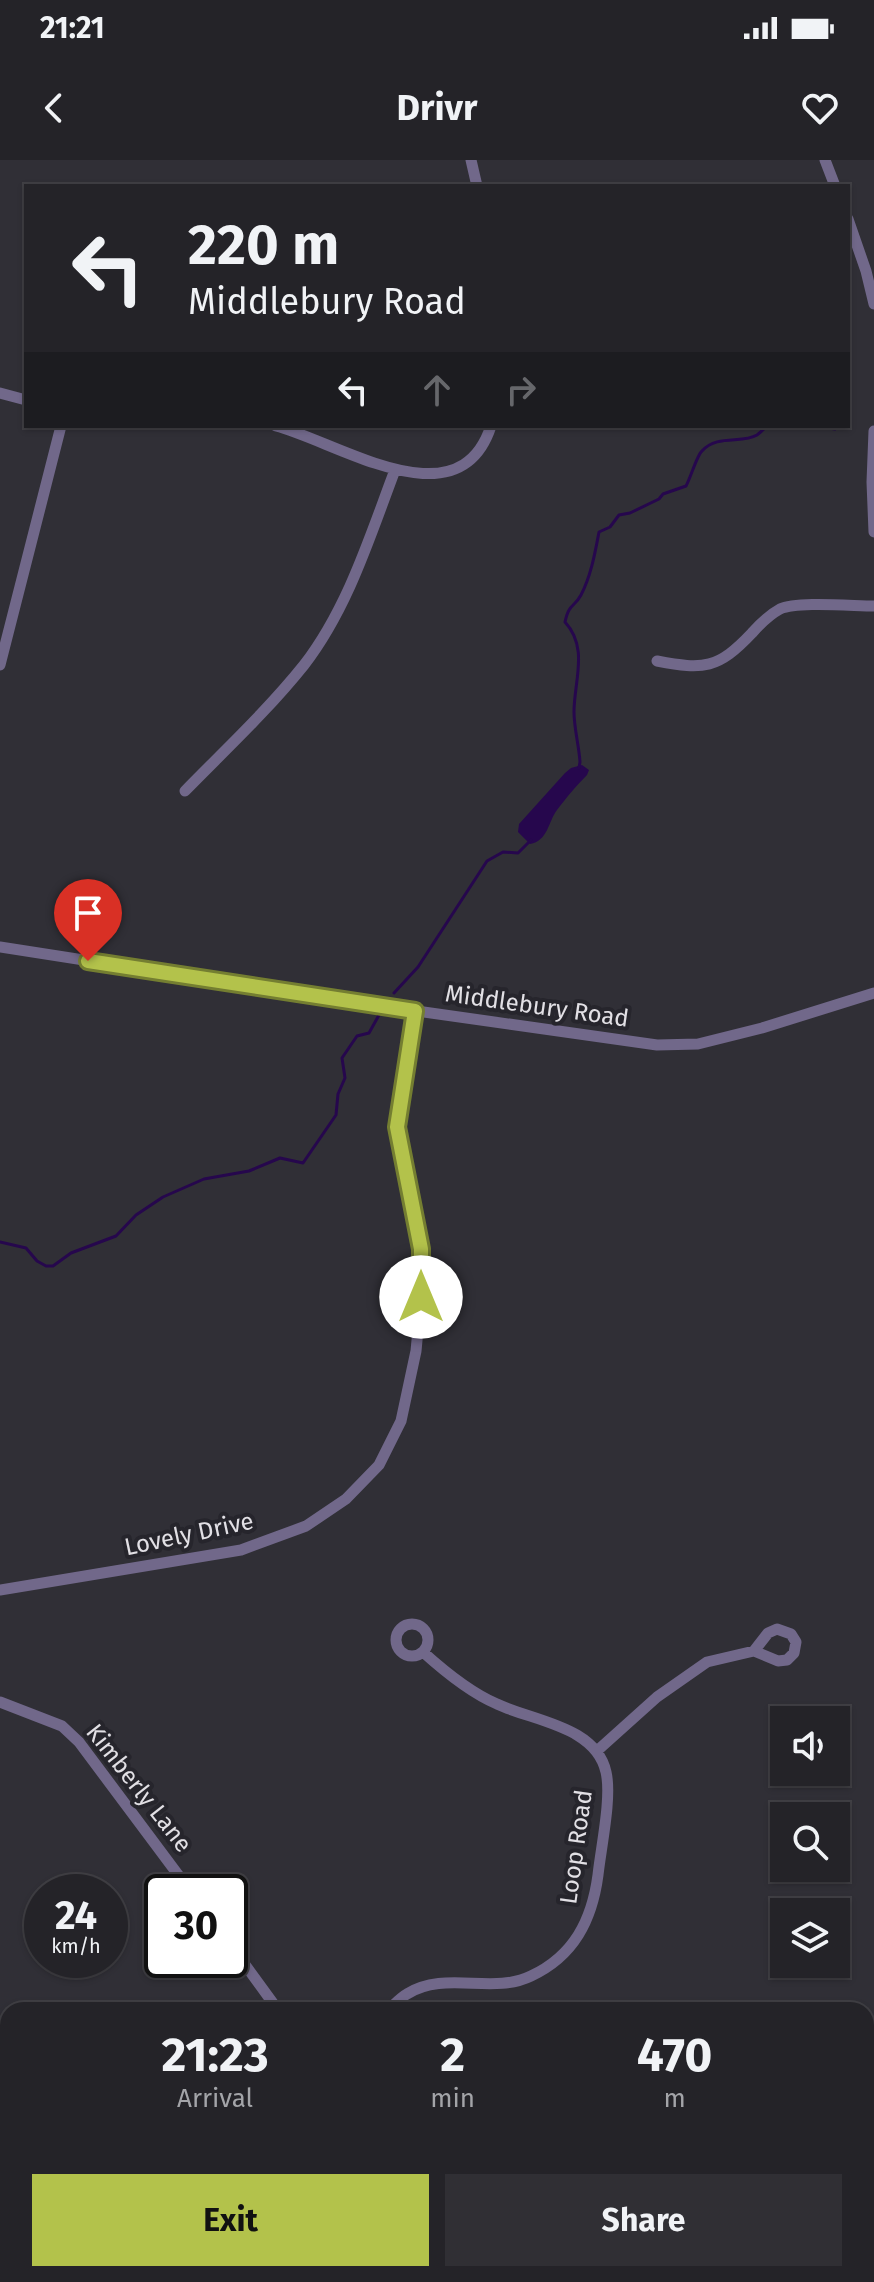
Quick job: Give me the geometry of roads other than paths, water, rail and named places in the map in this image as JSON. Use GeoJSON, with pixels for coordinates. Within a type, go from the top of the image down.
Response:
{"type":"FeatureCollection","features":[{"type":"Feature","properties":{"kind":"street"},"geometry":{"type":"LineString","coordinates":[[471,160],[477,184]]}},
{"type":"Feature","properties":{"kind":"street"},"geometry":{"type":"LineString","coordinates":[[825,160],[834,184]]}},
{"type":"Feature","properties":{"kind":"street"},"geometry":{"type":"LineString","coordinates":[[850,226],[874,304]]}},
{"type":"Feature","properties":{"kind":"street"},"geometry":{"type":"LineString","coordinates":[[0,393],[24,399]]}},
{"type":"Feature","properties":{"kind":"street"},"geometry":{"type":"LineString","coordinates":[[0,665],[60,428]]}},
{"type":"Feature","properties":{"kind":"street"},"geometry":{"type":"LineString","coordinates":[[281,428],[395,470],[427,476],[446,473],[467,464],[487,441],[490,428]]}},
{"type":"Feature","properties":{"kind":"street"},"geometry":{"type":"LineString","coordinates":[[874,431],[874,532]]}},
{"type":"Feature","properties":{"kind":"street"},"geometry":{"type":"LineString","coordinates":[[185,791],[268,706],[305,663],[330,625],[357,569],[395,470]]}},
{"type":"Feature","properties":{"kind":"street"},"geometry":{"type":"LineString","coordinates":[[657,661],[687,666],[718,662],[732,654],[765,619],[782,608],[874,606]]}},
{"type":"Feature","properties":{"kind":"street","name":"Middlebury Road"},"geometry":{"type":"LineString","coordinates":[[0,947],[657,1045],[698,1044],[762,1028],[874,993]]}},
{"type":"Feature","properties":{"kind":"street","name":"Lovely Drive"},"geometry":{"type":"LineString","coordinates":[[0,1590],[241,1550],[306,1526],[346,1499],[379,1465],[401,1421],[416,1351],[421,1297],[421,1249],[397,1127],[415,1011]]}},
{"type":"Feature","properties":{"kind":"street"},"geometry":{"type":"LineString","coordinates":[[423,1652],[497,1704],[567,1730],[598,1750],[657,1697],[707,1662],[754,1651]]}},
{"type":"Feature","properties":{"kind":"street","name":"Kimberly Lane"},"geometry":{"type":"LineString","coordinates":[[0,1702],[62,1726],[71,1734],[177,1874]]}},
{"type":"Feature","properties":{"kind":"street","name":"Loop Road"},"geometry":{"type":"LineString","coordinates":[[398,2002],[424,1987],[444,1983],[499,1985],[524,1980],[546,1969],[567,1952],[584,1930],[595,1901],[606,1811],[607,1773],[598,1750]]}},
{"type":"Feature","properties":{"kind":"street"},"geometry":{"type":"LineString","coordinates":[[248,1969],[272,2002]]}},
{"type":"Feature","properties":{"kind":"waterway"},"geometry":{"type":"LineString","coordinates":[[579,768],[574,712],[577,643],[565,622],[587,580],[599,532],[610,527],[619,515],[630,513],[663,494],[686,486],[698,457],[708,446],[751,438],[765,428]]}},
{"type":"Feature","properties":{"kind":"waterway"},"geometry":{"type":"LineString","coordinates":[[828,428],[835,429]]}},
{"type":"Feature","properties":{"kind":"waterway"},"geometry":{"type":"LineString","coordinates":[[394,993],[418,967],[487,861],[503,852],[518,853],[531,840]]}},
{"type":"Feature","properties":{"kind":"waterway"},"geometry":{"type":"LineString","coordinates":[[0,1242],[26,1248],[37,1261],[53,1266],[71,1253],[116,1236],[136,1215],[163,1197],[204,1179],[249,1171],[280,1158],[303,1163],[336,1115],[338,1094],[345,1078],[342,1058],[357,1036],[369,1033],[379,1015]]}}]}
